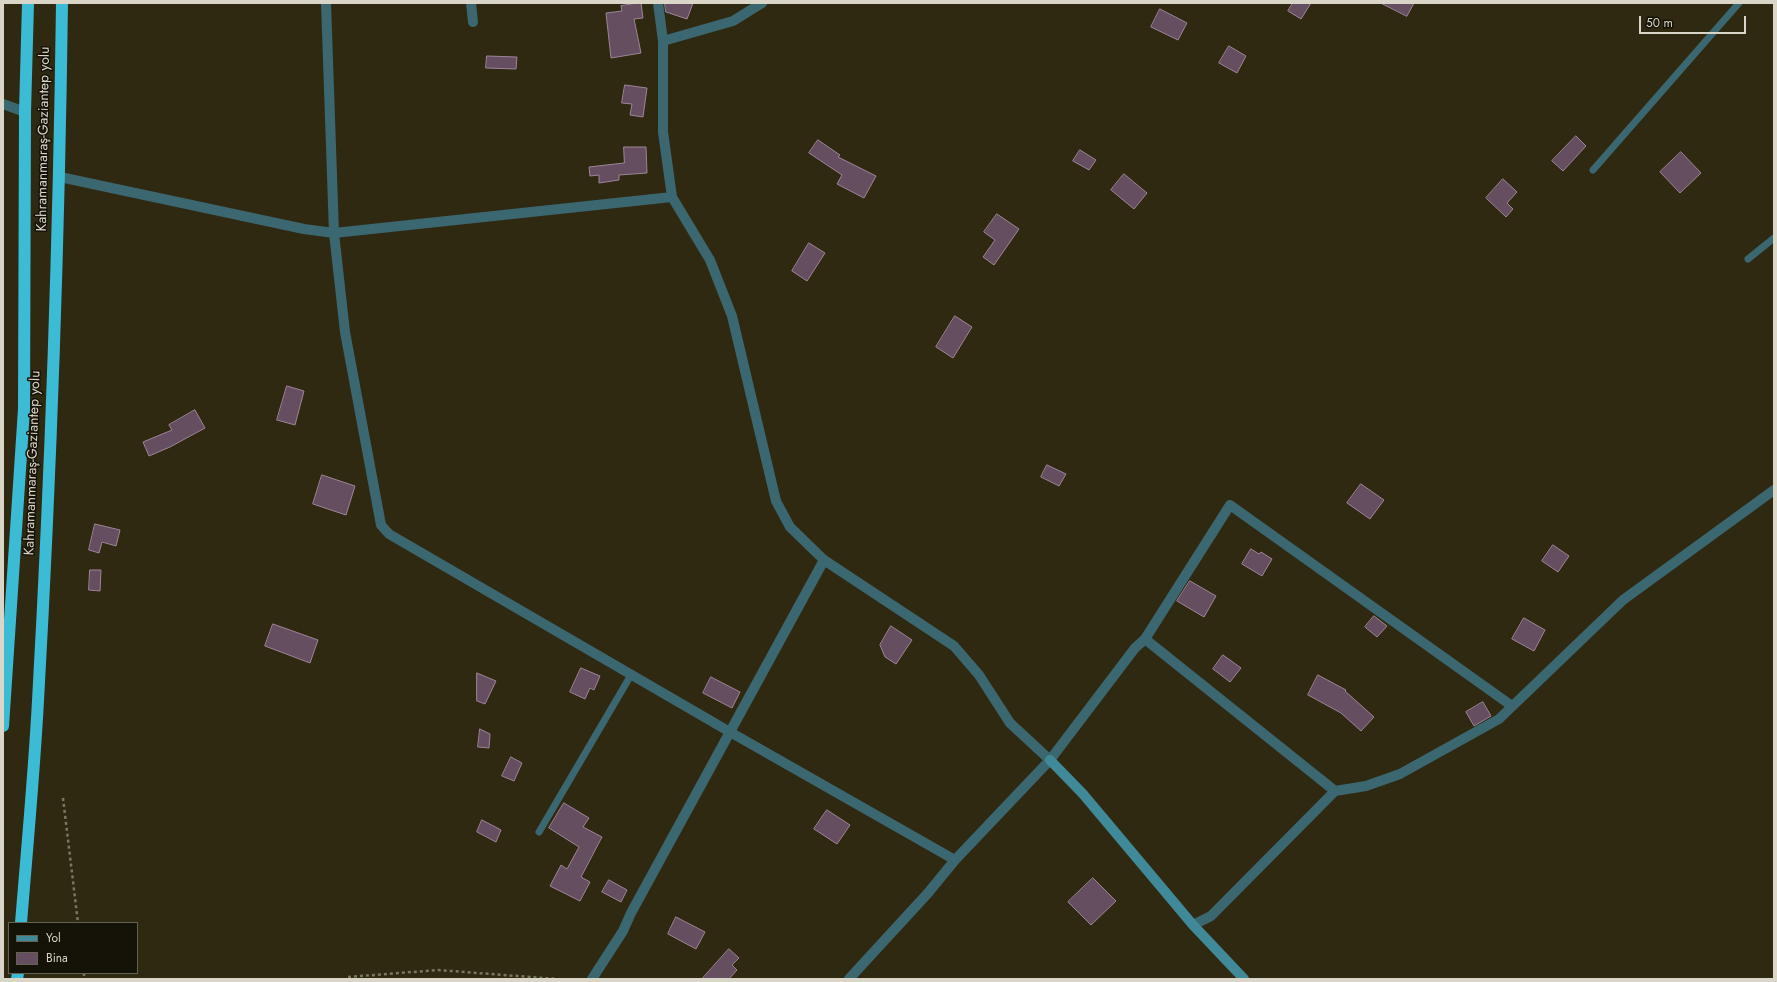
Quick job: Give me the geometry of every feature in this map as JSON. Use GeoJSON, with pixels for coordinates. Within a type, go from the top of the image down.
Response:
{"type":"FeatureCollection","features":[{"type":"Feature","properties":{"kind":"highway","name":"Kahramanmaraş-Gaziantep yolu"},"geometry":{"type":"LineString","coordinates":[[3,726],[24,409],[25,112],[28,3]]}},
{"type":"Feature","properties":{"kind":"highway","name":"Kahramanmaraş-Gaziantep yolu"},"geometry":{"type":"LineString","coordinates":[[21,922],[38,703],[60,177],[62,3]]}},
{"type":"Feature","properties":{"kind":"street"},"geometry":{"type":"LineString","coordinates":[[326,3],[334,233],[345,332],[382,526],[389,534],[631,675],[955,860]]}},
{"type":"Feature","properties":{"kind":"street"},"geometry":{"type":"LineString","coordinates":[[471,3],[473,22]]}},
{"type":"Feature","properties":{"kind":"street"},"geometry":{"type":"LineString","coordinates":[[658,3],[663,41],[663,132],[672,198],[710,260],[732,316],[776,502],[790,527],[824,560],[954,646],[979,675],[1010,723],[1050,760],[1082,794],[1193,925],[1244,979]]}},
{"type":"Feature","properties":{"kind":"street"},"geometry":{"type":"LineString","coordinates":[[663,41],[733,21],[762,3]]}},
{"type":"Feature","properties":{"kind":"street"},"geometry":{"type":"LineString","coordinates":[[3,104],[25,112]]}},
{"type":"Feature","properties":{"kind":"street"},"geometry":{"type":"LineString","coordinates":[[60,177],[176,200],[304,229],[334,233],[672,198]]}},
{"type":"Feature","properties":{"kind":"street"},"geometry":{"type":"LineString","coordinates":[[1193,925],[1211,916],[1336,791],[1366,786],[1400,774],[1499,719],[1623,600],[1774,490]]}},
{"type":"Feature","properties":{"kind":"street"},"geometry":{"type":"LineString","coordinates":[[848,979],[928,893],[955,860],[1050,760],[1135,648],[1145,639],[1230,505],[1512,706]]}},
{"type":"Feature","properties":{"kind":"street"},"geometry":{"type":"LineString","coordinates":[[592,979],[624,931],[631,913],[824,560]]}},
{"type":"Feature","properties":{"kind":"street"},"geometry":{"type":"LineString","coordinates":[[1145,639],[1336,791]]}},
{"type":"Feature","properties":{"kind":"lane"},"geometry":{"type":"LineString","coordinates":[[1593,170],[1739,3]]}},
{"type":"Feature","properties":{"kind":"lane"},"geometry":{"type":"LineString","coordinates":[[1748,259],[1774,238]]}},
{"type":"Feature","properties":{"kind":"lane"},"geometry":{"type":"LineString","coordinates":[[539,832],[631,675]]}},
{"type":"Feature","properties":{"kind":"path"},"geometry":{"type":"LineString","coordinates":[[62,798],[78,922]]}},
{"type":"Feature","properties":{"kind":"path"},"geometry":{"type":"LineString","coordinates":[[348,977],[438,970],[557,979]]}},
{"type":"Feature","properties":{"kind":"building"},"geometry":{"type":"Polygon","coordinates":[[[641,3],[643,18],[634,19],[641,53],[611,58],[606,13],[622,11],[621,6],[641,3]]]}},
{"type":"Feature","properties":{"kind":"building"},"geometry":{"type":"Polygon","coordinates":[[[665,3],[693,3],[687,19],[666,12],[665,3]]]}},
{"type":"Feature","properties":{"kind":"building"},"geometry":{"type":"Polygon","coordinates":[[[1293,3],[1311,3],[1301,19],[1288,11],[1293,3]]]}},
{"type":"Feature","properties":{"kind":"building"},"geometry":{"type":"Polygon","coordinates":[[[1381,3],[1414,3],[1407,16],[1381,3]]]}},
{"type":"Feature","properties":{"kind":"building"},"geometry":{"type":"Polygon","coordinates":[[[1160,9],[1187,23],[1178,40],[1151,27],[1160,9]]]}},
{"type":"Feature","properties":{"kind":"building"},"geometry":{"type":"Polygon","coordinates":[[[1229,46],[1246,56],[1237,73],[1219,63],[1229,46]]]}},
{"type":"Feature","properties":{"kind":"building"},"geometry":{"type":"Polygon","coordinates":[[[487,56],[517,57],[516,69],[486,68],[487,56]]]}},
{"type":"Feature","properties":{"kind":"building"},"geometry":{"type":"Polygon","coordinates":[[[625,85],[647,88],[643,117],[630,115],[632,104],[622,103],[625,85]]]}},
{"type":"Feature","properties":{"kind":"building"},"geometry":{"type":"Polygon","coordinates":[[[1576,136],[1586,146],[1563,171],[1552,161],[1576,136]]]}},
{"type":"Feature","properties":{"kind":"building"},"geometry":{"type":"Polygon","coordinates":[[[818,140],[840,155],[838,157],[876,176],[864,198],[837,184],[842,175],[809,153],[818,140]]]}},
{"type":"Feature","properties":{"kind":"building"},"geometry":{"type":"Polygon","coordinates":[[[624,147],[646,147],[647,173],[619,175],[619,180],[599,183],[599,175],[590,176],[589,167],[624,163],[624,147]]]}},
{"type":"Feature","properties":{"kind":"building"},"geometry":{"type":"Polygon","coordinates":[[[1080,150],[1096,160],[1089,170],[1073,161],[1080,150]]]}},
{"type":"Feature","properties":{"kind":"building"},"geometry":{"type":"Polygon","coordinates":[[[1681,152],[1701,173],[1680,193],[1660,172],[1681,152]]]}},
{"type":"Feature","properties":{"kind":"building"},"geometry":{"type":"Polygon","coordinates":[[[1124,174],[1147,193],[1134,209],[1111,190],[1124,174]]]}},
{"type":"Feature","properties":{"kind":"building"},"geometry":{"type":"Polygon","coordinates":[[[1503,179],[1517,192],[1507,203],[1513,209],[1506,217],[1486,198],[1503,179]]]}},
{"type":"Feature","properties":{"kind":"building"},"geometry":{"type":"Polygon","coordinates":[[[997,214],[1019,229],[994,265],[983,257],[995,240],[984,232],[997,214]]]}},
{"type":"Feature","properties":{"kind":"building"},"geometry":{"type":"Polygon","coordinates":[[[809,243],[825,253],[807,281],[792,271],[809,243]]]}},
{"type":"Feature","properties":{"kind":"building"},"geometry":{"type":"Polygon","coordinates":[[[955,316],[972,327],[953,358],[936,347],[955,316]]]}},
{"type":"Feature","properties":{"kind":"building"},"geometry":{"type":"Polygon","coordinates":[[[287,386],[304,391],[295,425],[277,420],[287,386]]]}},
{"type":"Feature","properties":{"kind":"building"},"geometry":{"type":"Polygon","coordinates":[[[195,410],[205,428],[170,447],[149,456],[143,442],[172,430],[169,425],[195,410]]]}},
{"type":"Feature","properties":{"kind":"building"},"geometry":{"type":"Polygon","coordinates":[[[1047,465],[1066,474],[1059,486],[1041,477],[1047,465]]]}},
{"type":"Feature","properties":{"kind":"building"},"geometry":{"type":"Polygon","coordinates":[[[322,475],[355,486],[346,515],[313,504],[322,475]]]}},
{"type":"Feature","properties":{"kind":"building"},"geometry":{"type":"Polygon","coordinates":[[[1361,484],[1384,500],[1370,519],[1347,503],[1361,484]]]}},
{"type":"Feature","properties":{"kind":"building"},"geometry":{"type":"Polygon","coordinates":[[[95,524],[120,530],[116,546],[102,542],[99,553],[89,550],[95,524]]]}},
{"type":"Feature","properties":{"kind":"building"},"geometry":{"type":"Polygon","coordinates":[[[1553,545],[1569,556],[1558,572],[1542,561],[1553,545]]]}},
{"type":"Feature","properties":{"kind":"building"},"geometry":{"type":"Polygon","coordinates":[[[1251,549],[1259,554],[1261,552],[1272,559],[1262,576],[1242,564],[1251,549]]]}},
{"type":"Feature","properties":{"kind":"building"},"geometry":{"type":"Polygon","coordinates":[[[90,570],[101,570],[100,591],[89,590],[90,570]]]}},
{"type":"Feature","properties":{"kind":"building"},"geometry":{"type":"Polygon","coordinates":[[[1190,581],[1216,596],[1204,617],[1177,601],[1190,581]]]}},
{"type":"Feature","properties":{"kind":"building"},"geometry":{"type":"Polygon","coordinates":[[[1374,616],[1387,626],[1377,637],[1365,627],[1374,616]]]}},
{"type":"Feature","properties":{"kind":"building"},"geometry":{"type":"Polygon","coordinates":[[[1524,618],[1545,630],[1534,651],[1512,639],[1524,618]]]}},
{"type":"Feature","properties":{"kind":"building"},"geometry":{"type":"Polygon","coordinates":[[[273,624],[318,640],[310,663],[265,646],[273,624]]]}},
{"type":"Feature","properties":{"kind":"building"},"geometry":{"type":"Polygon","coordinates":[[[891,626],[912,640],[896,664],[885,657],[880,645],[891,626]]]}},
{"type":"Feature","properties":{"kind":"building"},"geometry":{"type":"Polygon","coordinates":[[[1223,655],[1241,668],[1230,682],[1213,669],[1223,655]]]}},
{"type":"Feature","properties":{"kind":"building"},"geometry":{"type":"Polygon","coordinates":[[[581,668],[600,676],[594,690],[590,688],[585,699],[570,692],[581,668]]]}},
{"type":"Feature","properties":{"kind":"building"},"geometry":{"type":"Polygon","coordinates":[[[477,673],[496,681],[485,704],[477,701],[477,673]]]}},
{"type":"Feature","properties":{"kind":"building"},"geometry":{"type":"Polygon","coordinates":[[[1318,675],[1346,690],[1345,691],[1374,717],[1361,731],[1341,713],[1308,695],[1318,675]]]}},
{"type":"Feature","properties":{"kind":"building"},"geometry":{"type":"Polygon","coordinates":[[[711,677],[740,692],[732,708],[703,693],[711,677]]]}},
{"type":"Feature","properties":{"kind":"building"},"geometry":{"type":"Polygon","coordinates":[[[1483,702],[1491,716],[1474,726],[1466,712],[1483,702]]]}},
{"type":"Feature","properties":{"kind":"building"},"geometry":{"type":"Polygon","coordinates":[[[480,729],[490,734],[489,748],[478,747],[480,729]]]}},
{"type":"Feature","properties":{"kind":"building"},"geometry":{"type":"Polygon","coordinates":[[[511,757],[522,763],[514,781],[502,776],[511,757]]]}},
{"type":"Feature","properties":{"kind":"building"},"geometry":{"type":"Polygon","coordinates":[[[564,803],[589,818],[583,827],[602,837],[581,877],[590,882],[580,901],[550,886],[561,865],[567,869],[579,847],[549,828],[564,803]]]}},
{"type":"Feature","properties":{"kind":"building"},"geometry":{"type":"Polygon","coordinates":[[[827,810],[850,825],[837,844],[814,829],[827,810]]]}},
{"type":"Feature","properties":{"kind":"building"},"geometry":{"type":"Polygon","coordinates":[[[482,820],[501,830],[496,842],[477,832],[482,820]]]}},
{"type":"Feature","properties":{"kind":"building"},"geometry":{"type":"Polygon","coordinates":[[[1093,878],[1116,901],[1091,925],[1068,902],[1093,878]]]}},
{"type":"Feature","properties":{"kind":"building"},"geometry":{"type":"Polygon","coordinates":[[[609,880],[627,890],[621,902],[602,892],[609,880]]]}},
{"type":"Feature","properties":{"kind":"building"},"geometry":{"type":"Polygon","coordinates":[[[676,917],[705,932],[696,949],[668,934],[676,917]]]}},
{"type":"Feature","properties":{"kind":"building"},"geometry":{"type":"Polygon","coordinates":[[[729,949],[739,958],[732,965],[737,970],[729,979],[702,979],[729,949]]]}}]}
